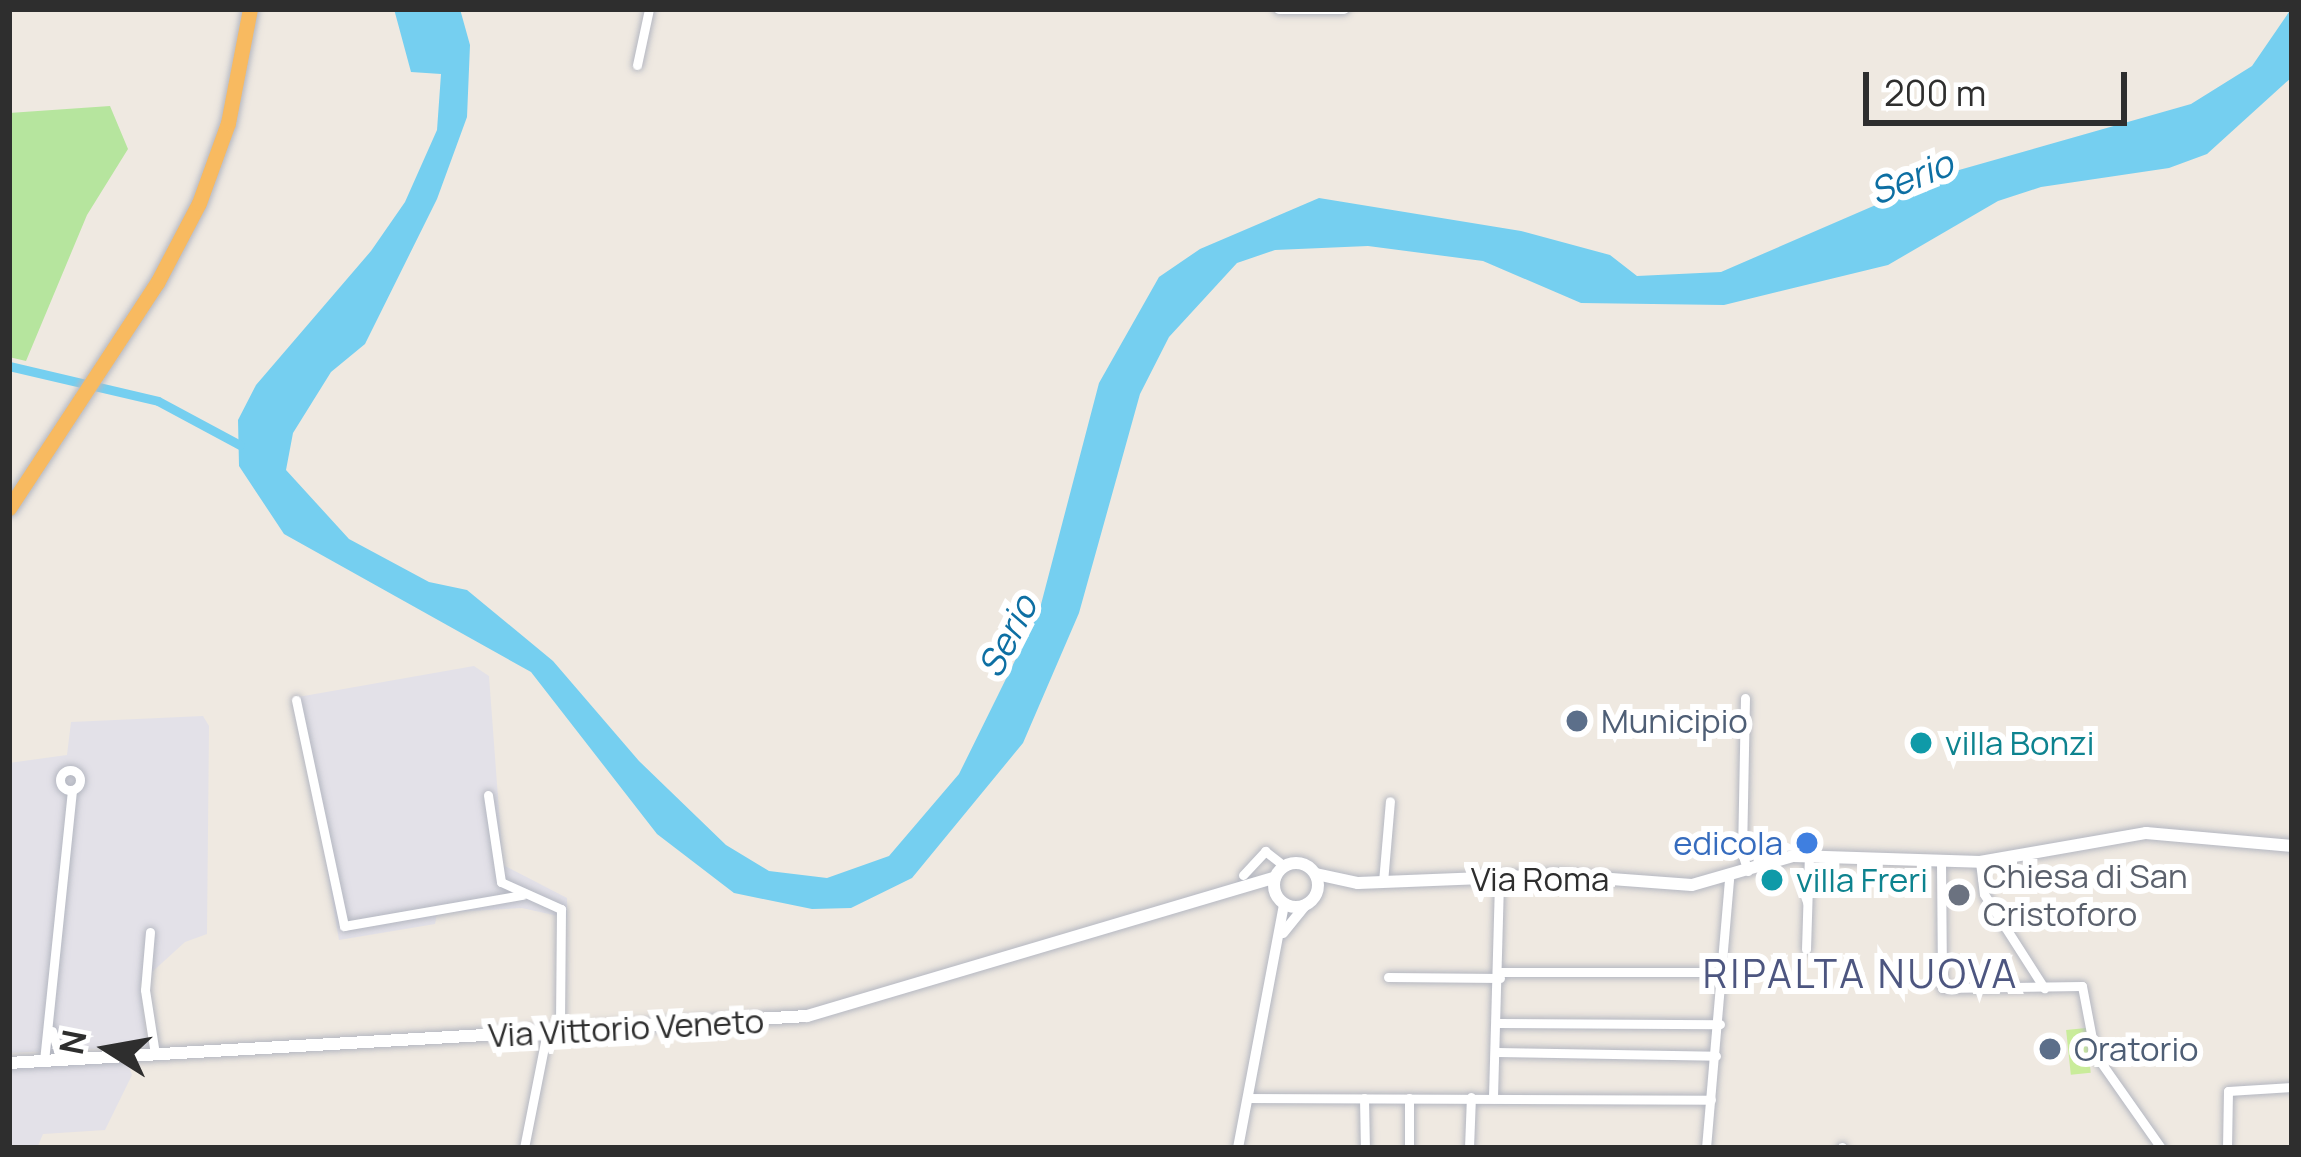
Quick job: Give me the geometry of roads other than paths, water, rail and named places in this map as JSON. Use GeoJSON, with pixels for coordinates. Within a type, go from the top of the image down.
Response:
{"type":"FeatureCollection","features":[{"type":"Feature","properties":{"kind":"highway"},"geometry":{"type":"LineString","coordinates":[[9,508],[157,283],[199,203],[228,123],[250,9]]}},
{"type":"Feature","properties":{"kind":"main road"},"geometry":{"type":"LineString","coordinates":[[1730,879],[1809,855],[1980,862],[2146,833],[2292,846]]}},
{"type":"Feature","properties":{"kind":"main road","name":"Via Roma"},"geometry":{"type":"LineString","coordinates":[[1279,885],[1305,864],[1317,881],[1730,879]]}},
{"type":"Feature","properties":{"kind":"main road"},"geometry":{"type":"LineString","coordinates":[[1279,885],[1305,906],[1317,881]]}},
{"type":"Feature","properties":{"kind":"main road","name":"Via Vittorio Veneto"},"geometry":{"type":"LineString","coordinates":[[9,1063],[807,1016],[1226,893],[1279,885]]}},
{"type":"Feature","properties":{"kind":"street"},"geometry":{"type":"LineString","coordinates":[[637,65],[649,9]]}},
{"type":"Feature","properties":{"kind":"street"},"geometry":{"type":"LineString","coordinates":[[1279,9],[1344,9]]}},
{"type":"Feature","properties":{"kind":"street"},"geometry":{"type":"LineString","coordinates":[[1745,698],[1742,853],[1748,871]]}},
{"type":"Feature","properties":{"kind":"street"},"geometry":{"type":"LineString","coordinates":[[296,700],[344,926],[522,896]]}},
{"type":"Feature","properties":{"kind":"street"},"geometry":{"type":"LineString","coordinates":[[44,1061],[52,1030],[72,790]]}},
{"type":"Feature","properties":{"kind":"street"},"geometry":{"type":"LineString","coordinates":[[488,795],[498,874],[522,896],[561,909],[554,1032],[524,1148]]}},
{"type":"Feature","properties":{"kind":"street"},"geometry":{"type":"LineString","coordinates":[[1384,882],[1390,801]]}},
{"type":"Feature","properties":{"kind":"street"},"geometry":{"type":"LineString","coordinates":[[1238,1148],[1279,940],[1279,885],[1264,851],[1243,875]]}},
{"type":"Feature","properties":{"kind":"street"},"geometry":{"type":"LineString","coordinates":[[1806,949],[1809,855]]}},
{"type":"Feature","properties":{"kind":"street"},"geometry":{"type":"LineString","coordinates":[[1980,862],[1984,894],[2044,988]]}},
{"type":"Feature","properties":{"kind":"street"},"geometry":{"type":"LineString","coordinates":[[1941,863],[1942,988],[2087,990],[2096,1054],[2161,1148]]}},
{"type":"Feature","properties":{"kind":"street"},"geometry":{"type":"LineString","coordinates":[[1493,1097],[1499,1023],[1499,877]]}},
{"type":"Feature","properties":{"kind":"street"},"geometry":{"type":"LineString","coordinates":[[1706,1148],[1730,879]]}},
{"type":"Feature","properties":{"kind":"street"},"geometry":{"type":"LineString","coordinates":[[1279,940],[1305,906]]}},
{"type":"Feature","properties":{"kind":"street"},"geometry":{"type":"LineString","coordinates":[[150,932],[145,990],[154,1054]]}},
{"type":"Feature","properties":{"kind":"street"},"geometry":{"type":"LineString","coordinates":[[1388,976],[1725,971]]}},
{"type":"Feature","properties":{"kind":"street"},"geometry":{"type":"LineString","coordinates":[[1499,1023],[1720,1024]]}},
{"type":"Feature","properties":{"kind":"street"},"geometry":{"type":"LineString","coordinates":[[52,1030],[61,1060]]}},
{"type":"Feature","properties":{"kind":"street"},"geometry":{"type":"LineString","coordinates":[[1497,1052],[1716,1056]]}},
{"type":"Feature","properties":{"kind":"street"},"geometry":{"type":"LineString","coordinates":[[2227,1148],[2228,1091],[2292,1088]]}},
{"type":"Feature","properties":{"kind":"street"},"geometry":{"type":"LineString","coordinates":[[1469,1148],[1471,1097]]}},
{"type":"Feature","properties":{"kind":"street"},"geometry":{"type":"LineString","coordinates":[[1247,1098],[1711,1100]]}},
{"type":"Feature","properties":{"kind":"street"},"geometry":{"type":"LineString","coordinates":[[1364,1098],[1365,1148]]}},
{"type":"Feature","properties":{"kind":"street"},"geometry":{"type":"LineString","coordinates":[[1408,1148],[1409,1098]]}},
{"type":"Feature","properties":{"kind":"water"},"geometry":{"type":"Polygon","coordinates":[[[394,9],[460,9],[470,45],[467,117],[437,199],[365,344],[331,372],[293,433],[286,470],[349,539],[429,582],[467,590],[553,661],[639,761],[726,845],[769,871],[827,878],[889,856],[959,774],[1039,612],[1099,383],[1159,277],[1200,249],[1319,198],[1521,231],[1610,255],[1637,276],[1721,272],[1952,172],[2191,104],[2252,66],[2291,9],[2292,77],[2207,154],[2169,168],[2041,187],[1998,201],[1888,265],[1724,305],[1581,303],[1483,261],[1368,246],[1275,250],[1237,263],[1169,337],[1140,394],[1079,613],[1023,743],[912,878],[851,908],[812,909],[734,893],[657,834],[531,672],[284,534],[239,466],[238,420],[256,385],[371,251],[405,202],[437,130],[441,74],[411,72],[394,9]]]}},
{"type":"Feature","properties":{"kind":"waterway"},"geometry":{"type":"LineString","coordinates":[[9,366],[158,401],[240,445]]}},
{"type":"Feature","properties":{"kind":"place","name":"Municipio"},"geometry":{"type":"Point","coordinates":[1577,721]}},
{"type":"Feature","properties":{"kind":"place","name":"villa Bonzi"},"geometry":{"type":"Point","coordinates":[1921,743]}},
{"type":"Feature","properties":{"kind":"place","name":"edicola"},"geometry":{"type":"Point","coordinates":[1807,843]}},
{"type":"Feature","properties":{"kind":"place","name":"villa Freri"},"geometry":{"type":"Point","coordinates":[1772,880]}},
{"type":"Feature","properties":{"kind":"place","name":"Chiesa di San Cristoforo"},"geometry":{"type":"Point","coordinates":[1959,895]}},
{"type":"Feature","properties":{"kind":"place","name":"Oratorio"},"geometry":{"type":"Point","coordinates":[2050,1049]}},
{"type":"Feature","properties":{"kind":"district","name":"RIPALTA NUOVA"},"geometry":{"type":"Point","coordinates":[1861,973]}},
{"type":"Feature","properties":{"kind":"water label","name":"Serio"},"geometry":{"type":"Point","coordinates":[1911,177]}},
{"type":"Feature","properties":{"kind":"water label","name":"Serio"},"geometry":{"type":"Point","coordinates":[1007,636]}}]}
